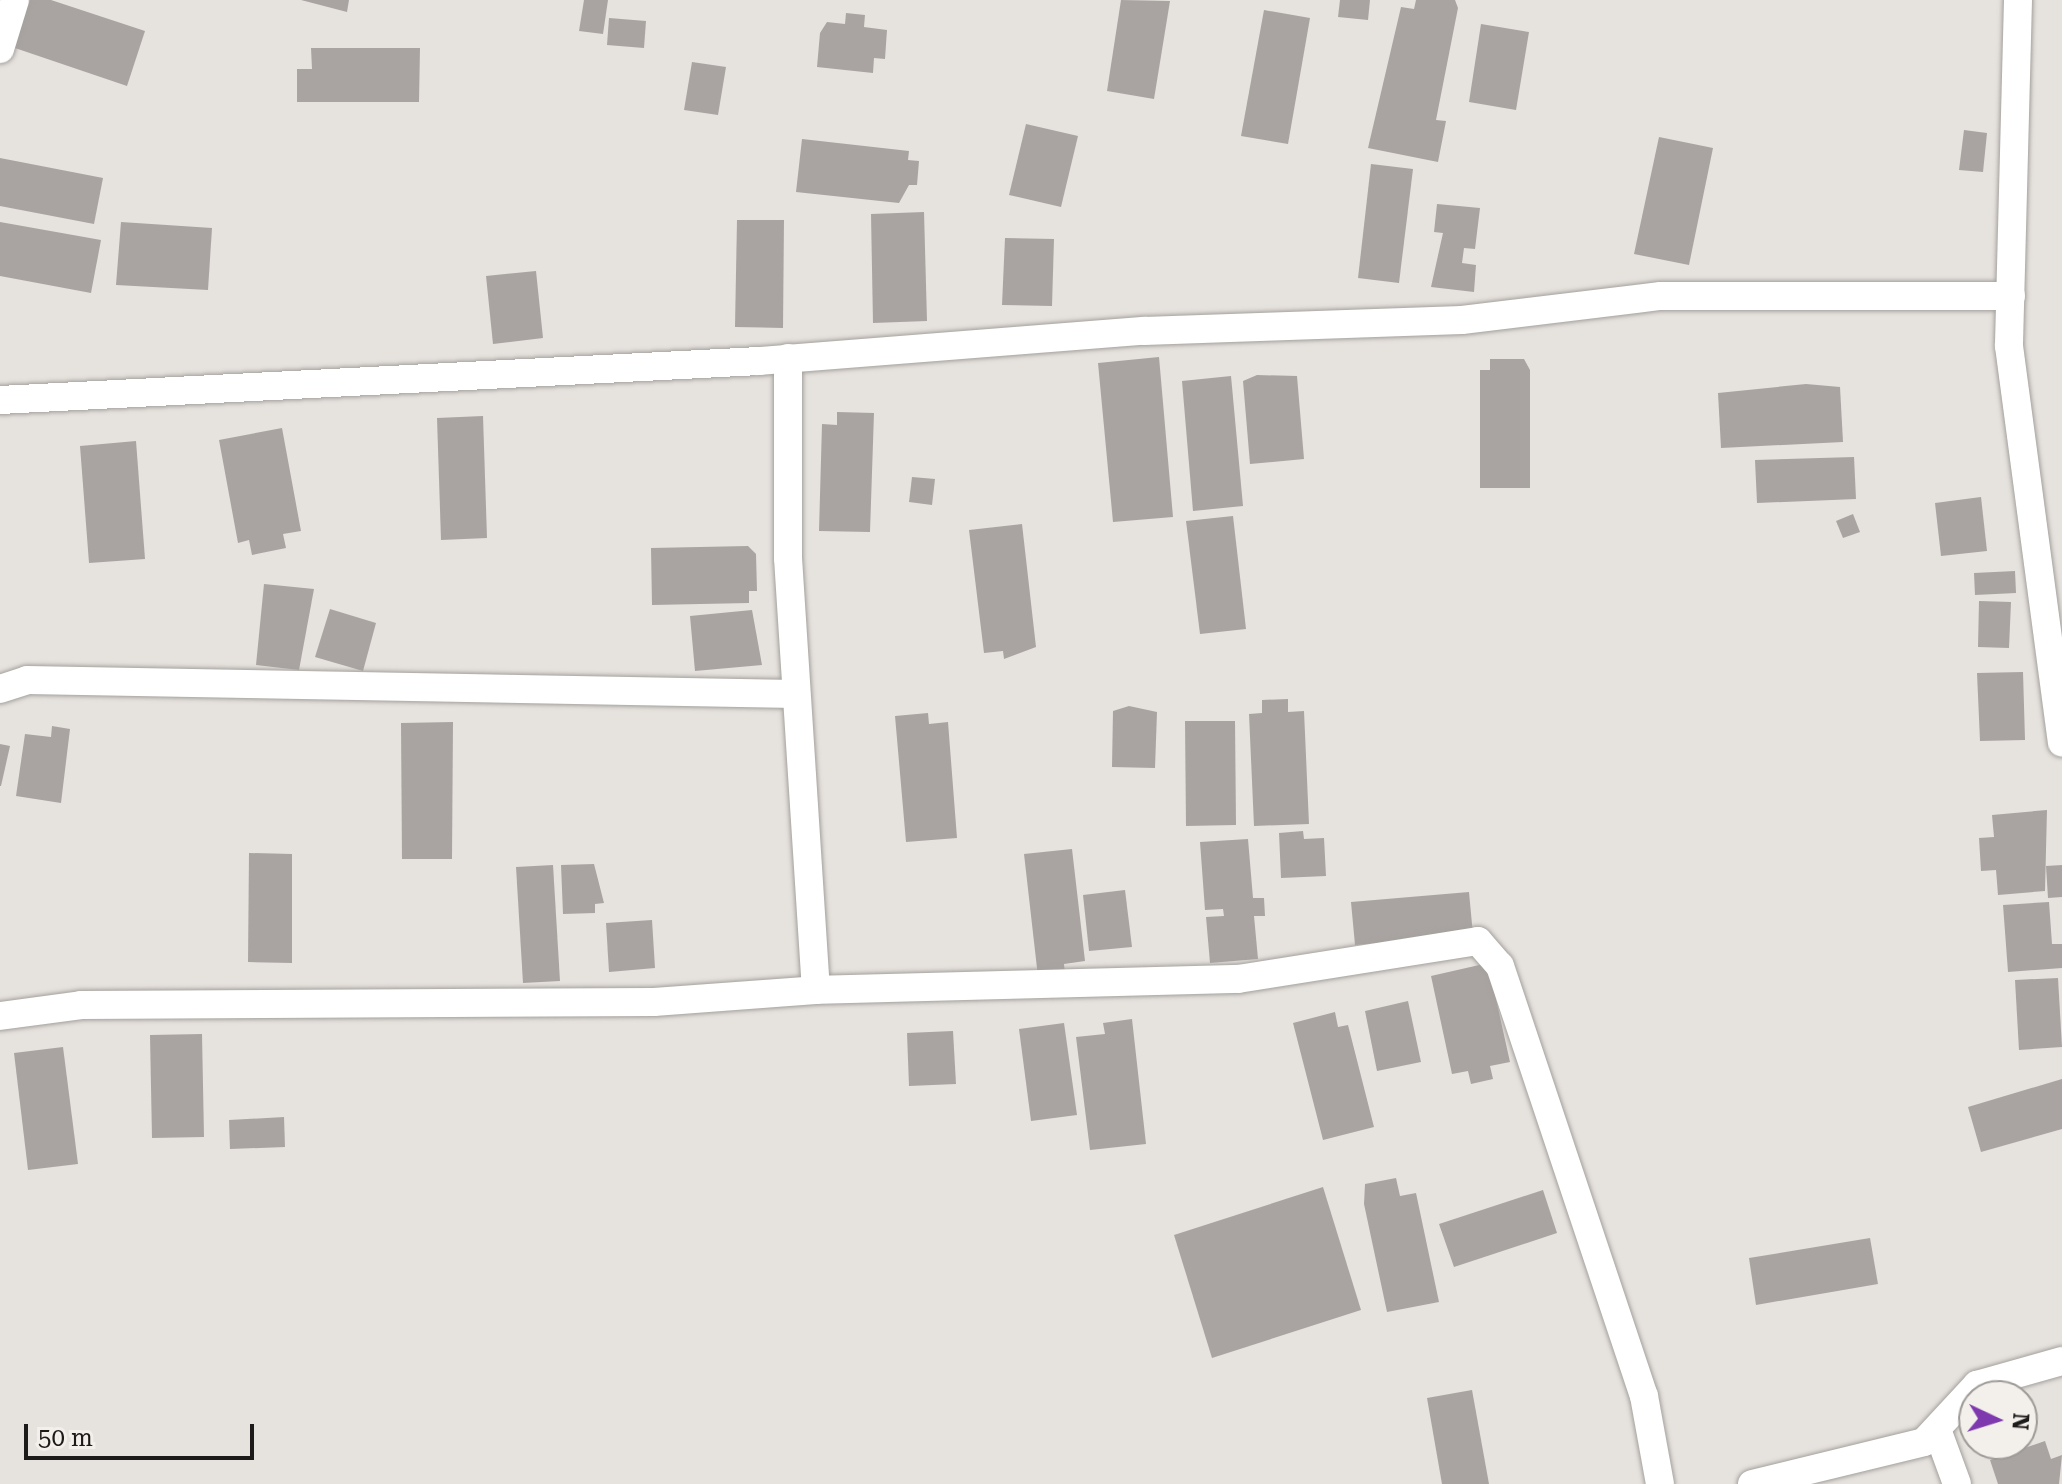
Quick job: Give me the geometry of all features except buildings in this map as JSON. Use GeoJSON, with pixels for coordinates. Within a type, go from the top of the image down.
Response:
{"type":"FeatureCollection","features":[{"type":"Feature","properties":{"kind":"street"},"geometry":{"type":"LineString","coordinates":[[0,49],[15,0]]}},
{"type":"Feature","properties":{"kind":"street"},"geometry":{"type":"LineString","coordinates":[[2018,0],[2009,346],[2062,742]]}},
{"type":"Feature","properties":{"kind":"street"},"geometry":{"type":"LineString","coordinates":[[0,400],[788,358],[1144,331],[1462,320],[1661,296],[2011,296]]}},
{"type":"Feature","properties":{"kind":"street"},"geometry":{"type":"LineString","coordinates":[[788,358],[795,694],[816,990]]}},
{"type":"Feature","properties":{"kind":"street"},"geometry":{"type":"LineString","coordinates":[[0,689],[27,680],[795,694]]}},
{"type":"Feature","properties":{"kind":"street"},"geometry":{"type":"LineString","coordinates":[[0,1016],[81,1005],[654,1002],[816,990],[1238,979],[1478,941],[1505,981],[1644,1396],[1660,1484]]}},
{"type":"Feature","properties":{"kind":"street"},"geometry":{"type":"LineString","coordinates":[[1752,1484],[1901,1450],[1938,1432],[1977,1385],[2062,1361]]}},
{"type":"Feature","properties":{"kind":"street"},"geometry":{"type":"LineString","coordinates":[[1938,1432],[1957,1484]]}}]}
